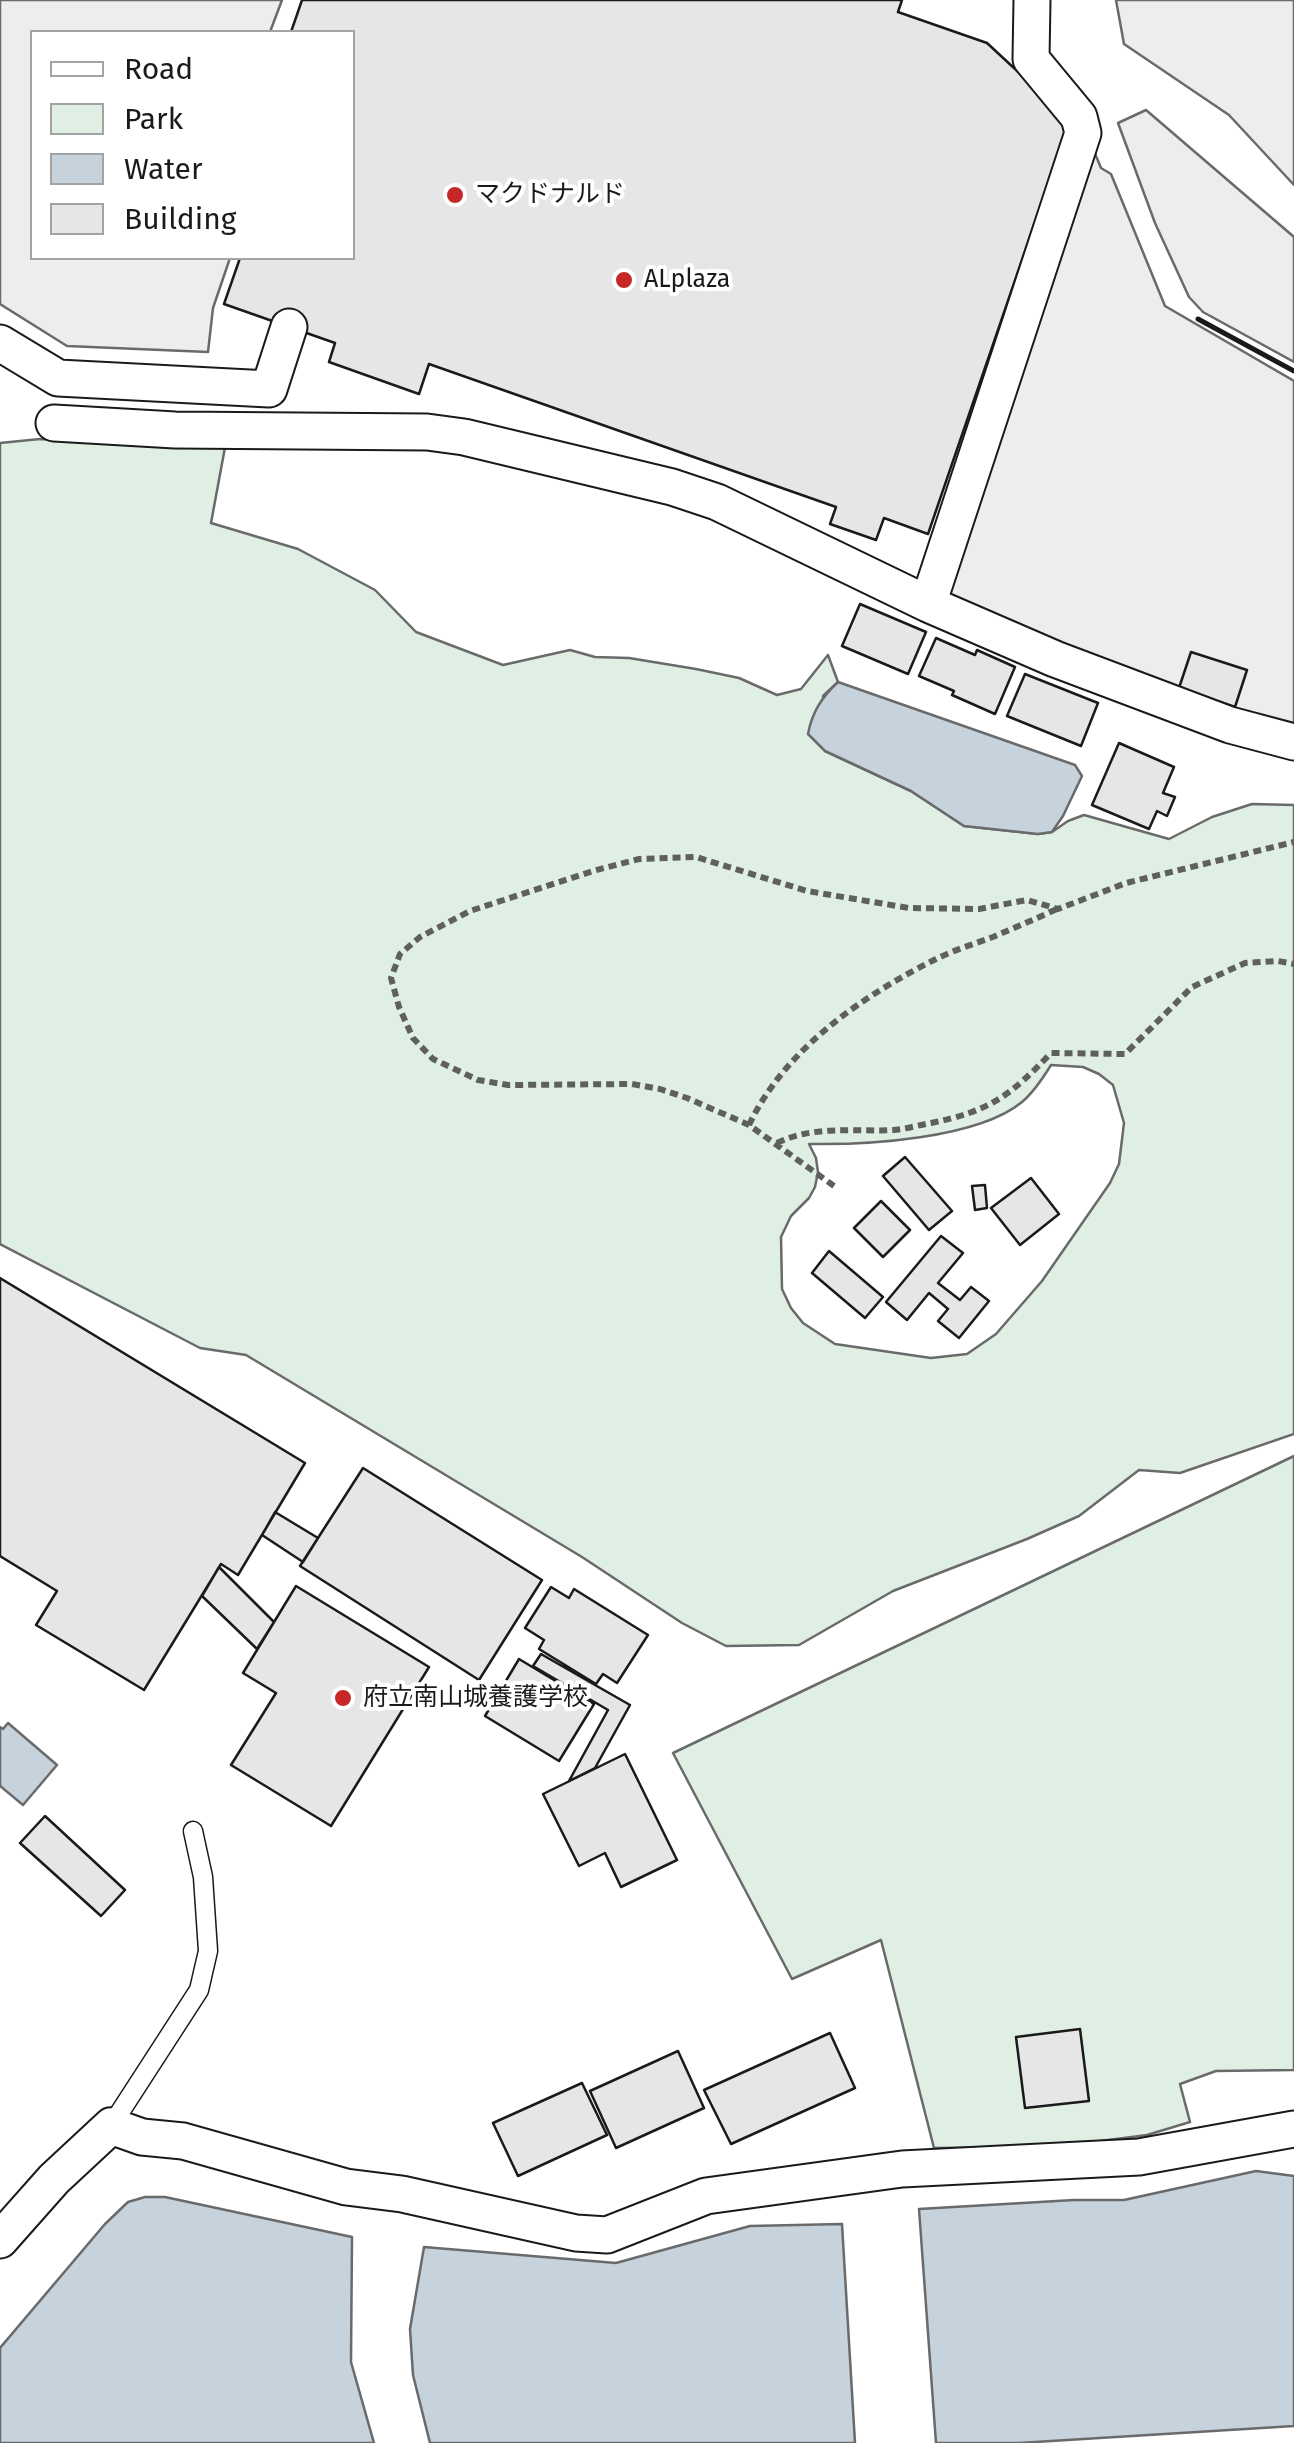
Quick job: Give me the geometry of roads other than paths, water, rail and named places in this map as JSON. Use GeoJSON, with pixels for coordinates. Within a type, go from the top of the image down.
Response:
{"type":"FeatureCollection","features":[{"type":"Feature","properties":{"kind":"street"},"geometry":{"type":"LineString","coordinates":[[928,604],[1084,133],[1079,117],[1030,59],[1032,0]]}},
{"type":"Feature","properties":{"kind":"street"},"geometry":{"type":"LineString","coordinates":[[0,343],[58,378],[269,389],[288,327]]}},
{"type":"Feature","properties":{"kind":"street"},"geometry":{"type":"LineString","coordinates":[[54,423],[175,430],[427,432],[464,437],[672,487],[716,502],[928,604],[1055,659],[1230,725],[1294,742]]}},
{"type":"Feature","properties":{"kind":"street"},"geometry":{"type":"LineString","coordinates":[[0,2240],[54,2178],[111,2126],[346,2187],[402,2194],[576,2233],[606,2236],[706,2196],[902,2169],[1139,2157],[1294,2129]]}},
{"type":"Feature","properties":{"kind":"lane"},"geometry":{"type":"LineString","coordinates":[[111,2126],[199,1990],[208,1951],[203,1877],[193,1831]]}},
{"type":"Feature","properties":{"kind":"water"},"geometry":{"type":"Polygon","coordinates":[[[838,682],[1075,765],[1082,776],[1063,816],[1052,832],[1038,834],[964,826],[911,791],[825,751],[808,734],[818,705],[838,682]]]}},
{"type":"Feature","properties":{"kind":"water"},"geometry":{"type":"Polygon","coordinates":[[[8,1723],[57,1765],[23,1805],[0,1786],[0,1727],[3,1729],[8,1723]]]}},
{"type":"Feature","properties":{"kind":"water"},"geometry":{"type":"Polygon","coordinates":[[[1256,2171],[1294,2176],[1294,2426],[1019,2443],[936,2443],[919,2209],[1124,2200],[1256,2171]]]}},
{"type":"Feature","properties":{"kind":"water"},"geometry":{"type":"Polygon","coordinates":[[[165,2197],[352,2237],[351,2362],[374,2443],[0,2443],[0,2348],[105,2224],[128,2202],[165,2197]]]}},
{"type":"Feature","properties":{"kind":"water"},"geometry":{"type":"Polygon","coordinates":[[[842,2224],[855,2443],[430,2443],[413,2375],[410,2329],[424,2247],[616,2263],[750,2226],[842,2224]]]}},
{"type":"Feature","properties":{"kind":"place","name":"マクドナルド"},"geometry":{"type":"Point","coordinates":[455,195]}},
{"type":"Feature","properties":{"kind":"place","name":"ALplaza"},"geometry":{"type":"Point","coordinates":[624,280]}},
{"type":"Feature","properties":{"kind":"place","name":"府立南山城養護学校"},"geometry":{"type":"Point","coordinates":[343,1698]}}]}
